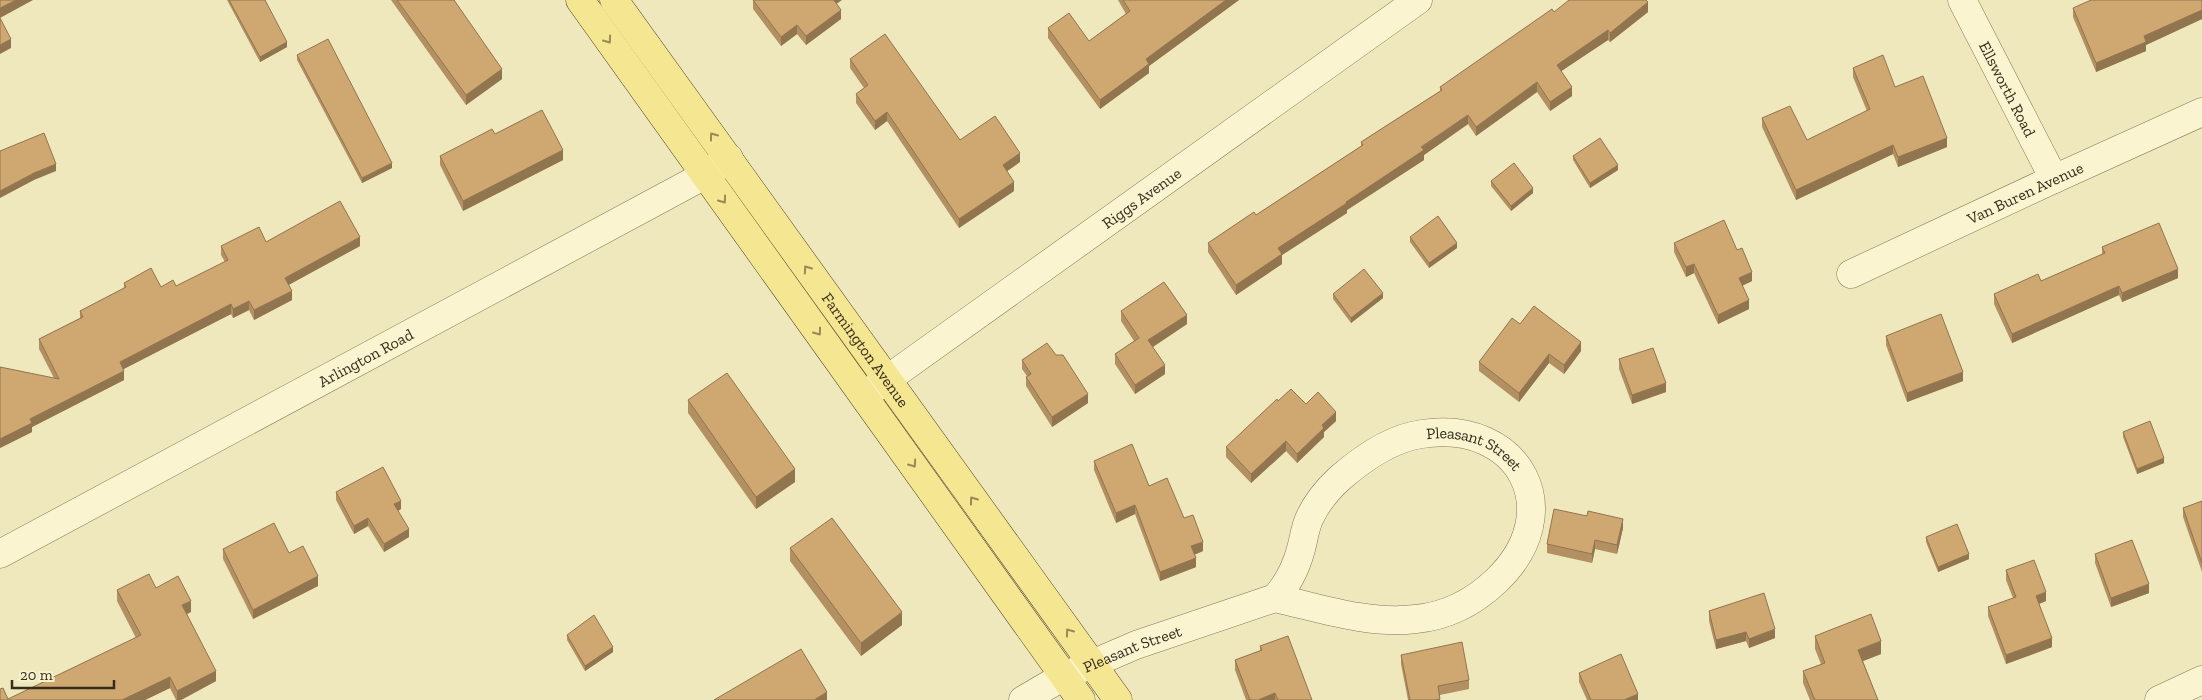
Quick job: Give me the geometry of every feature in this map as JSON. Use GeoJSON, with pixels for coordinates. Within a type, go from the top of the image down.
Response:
{"type":"FeatureCollection","features":[{"type":"Feature","properties":{"kind":"main road","name":"Farmington Avenue"},"geometry":{"type":"LineString","coordinates":[[580,0],[1081,700]]}},
{"type":"Feature","properties":{"kind":"main road","name":"Farmington Avenue"},"geometry":{"type":"LineString","coordinates":[[614,0],[1118,700]]}},
{"type":"Feature","properties":{"kind":"street","name":"Riggs Avenue"},"geometry":{"type":"LineString","coordinates":[[864,396],[1418,0]]}},
{"type":"Feature","properties":{"kind":"street","name":"Ellsworth Road"},"geometry":{"type":"LineString","coordinates":[[1962,0],[2054,179]]}},
{"type":"Feature","properties":{"kind":"street","name":"Van Buren Avenue"},"geometry":{"type":"LineString","coordinates":[[1851,274],[2202,112]]}},
{"type":"Feature","properties":{"kind":"street","name":"Arlington Road"},"geometry":{"type":"LineString","coordinates":[[0,554],[705,175],[729,158]]}},
{"type":"Feature","properties":{"kind":"street","name":"Pleasant Street"},"geometry":{"type":"LineString","coordinates":[[1023,700],[1064,676],[1136,645],[1275,598],[1377,620],[1416,619],[1437,616],[1454,609],[1474,599],[1489,588],[1507,571],[1518,554],[1528,529],[1532,509],[1525,480],[1507,454],[1482,439],[1460,434],[1423,434],[1391,443],[1358,464],[1326,492],[1310,517],[1297,565],[1290,580],[1275,598]]}},
{"type":"Feature","properties":{"kind":"street"},"geometry":{"type":"LineString","coordinates":[[2159,700],[2202,680]]}},
{"type":"Feature","properties":{"kind":"building"},"geometry":{"type":"Polygon","coordinates":[[[0,0],[16,0],[0,8],[0,0]]]}},
{"type":"Feature","properties":{"kind":"building"},"geometry":{"type":"Polygon","coordinates":[[[229,0],[265,0],[287,42],[260,57],[229,0]]]}},
{"type":"Feature","properties":{"kind":"building"},"geometry":{"type":"Polygon","coordinates":[[[397,0],[454,0],[502,69],[466,95],[397,0]]]}},
{"type":"Feature","properties":{"kind":"building"},"geometry":{"type":"Polygon","coordinates":[[[753,0],[834,0],[841,10],[806,36],[797,25],[781,37],[753,0]]]}},
{"type":"Feature","properties":{"kind":"building"},"geometry":{"type":"Polygon","coordinates":[[[1123,0],[1226,0],[1146,59],[1149,64],[1100,100],[1048,28],[1069,13],[1089,41],[1130,11],[1123,0]]]}},
{"type":"Feature","properties":{"kind":"building"},"geometry":{"type":"Polygon","coordinates":[[[1569,0],[1646,0],[1648,2],[1610,33],[1608,30],[1557,65],[1572,87],[1550,102],[1537,82],[1476,127],[1468,115],[1421,147],[1424,150],[1278,248],[1282,254],[1236,285],[1208,243],[1254,212],[1256,215],[1363,145],[1361,142],[1442,90],[1440,87],[1552,9],[1554,12],[1569,0]]]}},
{"type":"Feature","properties":{"kind":"building"},"geometry":{"type":"Polygon","coordinates":[[[2091,0],[2202,0],[2202,10],[2144,36],[2146,42],[2096,63],[2073,8],[2091,0]]]}},
{"type":"Feature","properties":{"kind":"building"},"geometry":{"type":"Polygon","coordinates":[[[0,18],[11,39],[0,45],[0,18]]]}},
{"type":"Feature","properties":{"kind":"building"},"geometry":{"type":"Polygon","coordinates":[[[885,34],[960,140],[995,116],[1020,153],[1003,165],[1014,182],[959,219],[887,112],[875,121],[856,94],[868,85],[850,59],[885,34]]]}},
{"type":"Feature","properties":{"kind":"building"},"geometry":{"type":"Polygon","coordinates":[[[328,39],[392,163],[362,178],[297,55],[328,39]]]}},
{"type":"Feature","properties":{"kind":"building"},"geometry":{"type":"Polygon","coordinates":[[[1883,55],[1895,87],[1923,76],[1947,138],[1898,157],[1893,145],[1796,190],[1762,118],[1790,106],[1807,140],[1870,109],[1853,68],[1883,55]]]}},
{"type":"Feature","properties":{"kind":"building"},"geometry":{"type":"Polygon","coordinates":[[[542,110],[563,150],[463,201],[440,156],[492,129],[495,134],[542,110]]]}},
{"type":"Feature","properties":{"kind":"building"},"geometry":{"type":"Polygon","coordinates":[[[44,133],[56,164],[0,191],[0,151],[44,133]]]}},
{"type":"Feature","properties":{"kind":"building"},"geometry":{"type":"Polygon","coordinates":[[[1600,138],[1618,165],[1590,183],[1573,156],[1600,138]]]}},
{"type":"Feature","properties":{"kind":"building"},"geometry":{"type":"Polygon","coordinates":[[[1514,163],[1533,188],[1511,206],[1491,181],[1514,163]]]}},
{"type":"Feature","properties":{"kind":"building"},"geometry":{"type":"Polygon","coordinates":[[[340,201],[360,237],[285,278],[292,291],[254,310],[249,301],[233,309],[231,304],[120,362],[124,371],[30,419],[32,423],[0,439],[0,367],[59,379],[39,339],[83,317],[80,311],[126,287],[124,283],[151,268],[161,287],[173,280],[176,286],[228,260],[221,246],[259,227],[266,242],[340,201]]]}},
{"type":"Feature","properties":{"kind":"building"},"geometry":{"type":"Polygon","coordinates":[[[1438,216],[1457,243],[1429,263],[1410,237],[1438,216]]]}},
{"type":"Feature","properties":{"kind":"building"},"geometry":{"type":"Polygon","coordinates":[[[1724,220],[1737,250],[1742,248],[1752,272],[1739,278],[1749,300],[1718,315],[1694,264],[1686,267],[1674,243],[1724,220]]]}},
{"type":"Feature","properties":{"kind":"building"},"geometry":{"type":"Polygon","coordinates":[[[2159,223],[2178,269],[2122,293],[2119,286],[2012,334],[1994,294],[2038,274],[2041,281],[2105,253],[2102,247],[2159,223]]]}},
{"type":"Feature","properties":{"kind":"building"},"geometry":{"type":"Polygon","coordinates":[[[1364,269],[1383,293],[1351,318],[1333,294],[1364,269]]]}},
{"type":"Feature","properties":{"kind":"building"},"geometry":{"type":"Polygon","coordinates":[[[1164,282],[1187,315],[1148,340],[1165,365],[1135,385],[1115,354],[1139,338],[1121,311],[1164,282]]]}},
{"type":"Feature","properties":{"kind":"building"},"geometry":{"type":"Polygon","coordinates":[[[1534,306],[1581,342],[1564,365],[1549,354],[1519,393],[1479,362],[1512,318],[1520,324],[1534,306]]]}},
{"type":"Feature","properties":{"kind":"building"},"geometry":{"type":"Polygon","coordinates":[[[1941,314],[1963,372],[1907,393],[1886,336],[1941,314]]]}},
{"type":"Feature","properties":{"kind":"building"},"geometry":{"type":"Polygon","coordinates":[[[1047,343],[1056,355],[1063,355],[1088,394],[1052,417],[1026,377],[1031,374],[1022,360],[1047,343]]]}},
{"type":"Feature","properties":{"kind":"building"},"geometry":{"type":"Polygon","coordinates":[[[1653,348],[1666,383],[1632,395],[1619,359],[1653,348]]]}},
{"type":"Feature","properties":{"kind":"building"},"geometry":{"type":"Polygon","coordinates":[[[727,373],[795,469],[756,497],[688,400],[727,373]]]}},
{"type":"Feature","properties":{"kind":"building"},"geometry":{"type":"Polygon","coordinates":[[[1291,389],[1306,404],[1318,392],[1336,412],[1322,425],[1324,428],[1297,454],[1286,441],[1251,474],[1226,447],[1277,399],[1278,401],[1291,389]]]}},
{"type":"Feature","properties":{"kind":"building"},"geometry":{"type":"Polygon","coordinates":[[[2150,421],[2164,458],[2137,469],[2123,432],[2150,421]]]}},
{"type":"Feature","properties":{"kind":"building"},"geometry":{"type":"Polygon","coordinates":[[[1132,444],[1149,486],[1167,478],[1184,518],[1193,515],[1203,542],[1191,546],[1196,558],[1160,572],[1135,505],[1116,513],[1094,461],[1132,444]]]}},
{"type":"Feature","properties":{"kind":"building"},"geometry":{"type":"Polygon","coordinates":[[[383,467],[401,501],[394,504],[409,529],[384,544],[368,518],[354,526],[336,492],[383,467]]]}},
{"type":"Feature","properties":{"kind":"building"},"geometry":{"type":"Polygon","coordinates":[[[2202,501],[2202,563],[2183,508],[2202,501]]]}},
{"type":"Feature","properties":{"kind":"building"},"geometry":{"type":"Polygon","coordinates":[[[1554,509],[1587,516],[1588,511],[1623,519],[1617,545],[1595,540],[1592,554],[1547,544],[1554,509]]]}},
{"type":"Feature","properties":{"kind":"building"},"geometry":{"type":"Polygon","coordinates":[[[832,518],[902,612],[861,643],[790,548],[832,518]]]}},
{"type":"Feature","properties":{"kind":"building"},"geometry":{"type":"Polygon","coordinates":[[[274,523],[289,553],[303,546],[318,576],[253,610],[223,549],[274,523]]]}},
{"type":"Feature","properties":{"kind":"building"},"geometry":{"type":"Polygon","coordinates":[[[1957,524],[1969,554],[1938,567],[1926,537],[1957,524]]]}},
{"type":"Feature","properties":{"kind":"building"},"geometry":{"type":"Polygon","coordinates":[[[2132,540],[2149,584],[2111,598],[2095,554],[2132,540]]]}},
{"type":"Feature","properties":{"kind":"building"},"geometry":{"type":"Polygon","coordinates":[[[2034,560],[2046,592],[2036,596],[2052,638],[2006,655],[1988,607],[2016,597],[2006,570],[2034,560]]]}},
{"type":"Feature","properties":{"kind":"building"},"geometry":{"type":"Polygon","coordinates":[[[149,574],[156,588],[178,576],[191,601],[182,605],[216,671],[177,691],[170,677],[122,700],[0,700],[0,689],[3,688],[8,699],[141,635],[117,590],[149,574]]]}},
{"type":"Feature","properties":{"kind":"building"},"geometry":{"type":"Polygon","coordinates":[[[1764,593],[1775,629],[1749,639],[1746,632],[1716,640],[1709,611],[1764,593]]]}},
{"type":"Feature","properties":{"kind":"building"},"geometry":{"type":"Polygon","coordinates":[[[1871,614],[1881,641],[1858,650],[1878,700],[1815,700],[1803,671],[1825,663],[1815,636],[1871,614]]]}},
{"type":"Feature","properties":{"kind":"building"},"geometry":{"type":"Polygon","coordinates":[[[594,615],[613,647],[585,666],[567,635],[594,615]]]}},
{"type":"Feature","properties":{"kind":"building"},"geometry":{"type":"Polygon","coordinates":[[[1288,636],[1312,700],[1278,700],[1275,693],[1258,700],[1250,700],[1235,660],[1262,650],[1260,646],[1288,636]]]}},
{"type":"Feature","properties":{"kind":"building"},"geometry":{"type":"Polygon","coordinates":[[[1462,642],[1469,680],[1438,686],[1440,699],[1410,700],[1401,655],[1462,642]]]}},
{"type":"Feature","properties":{"kind":"building"},"geometry":{"type":"Polygon","coordinates":[[[801,649],[827,692],[814,700],[714,700],[801,649]]]}},
{"type":"Feature","properties":{"kind":"building"},"geometry":{"type":"Polygon","coordinates":[[[1621,654],[1638,694],[1624,700],[1591,700],[1579,673],[1621,654]]]}}]}
